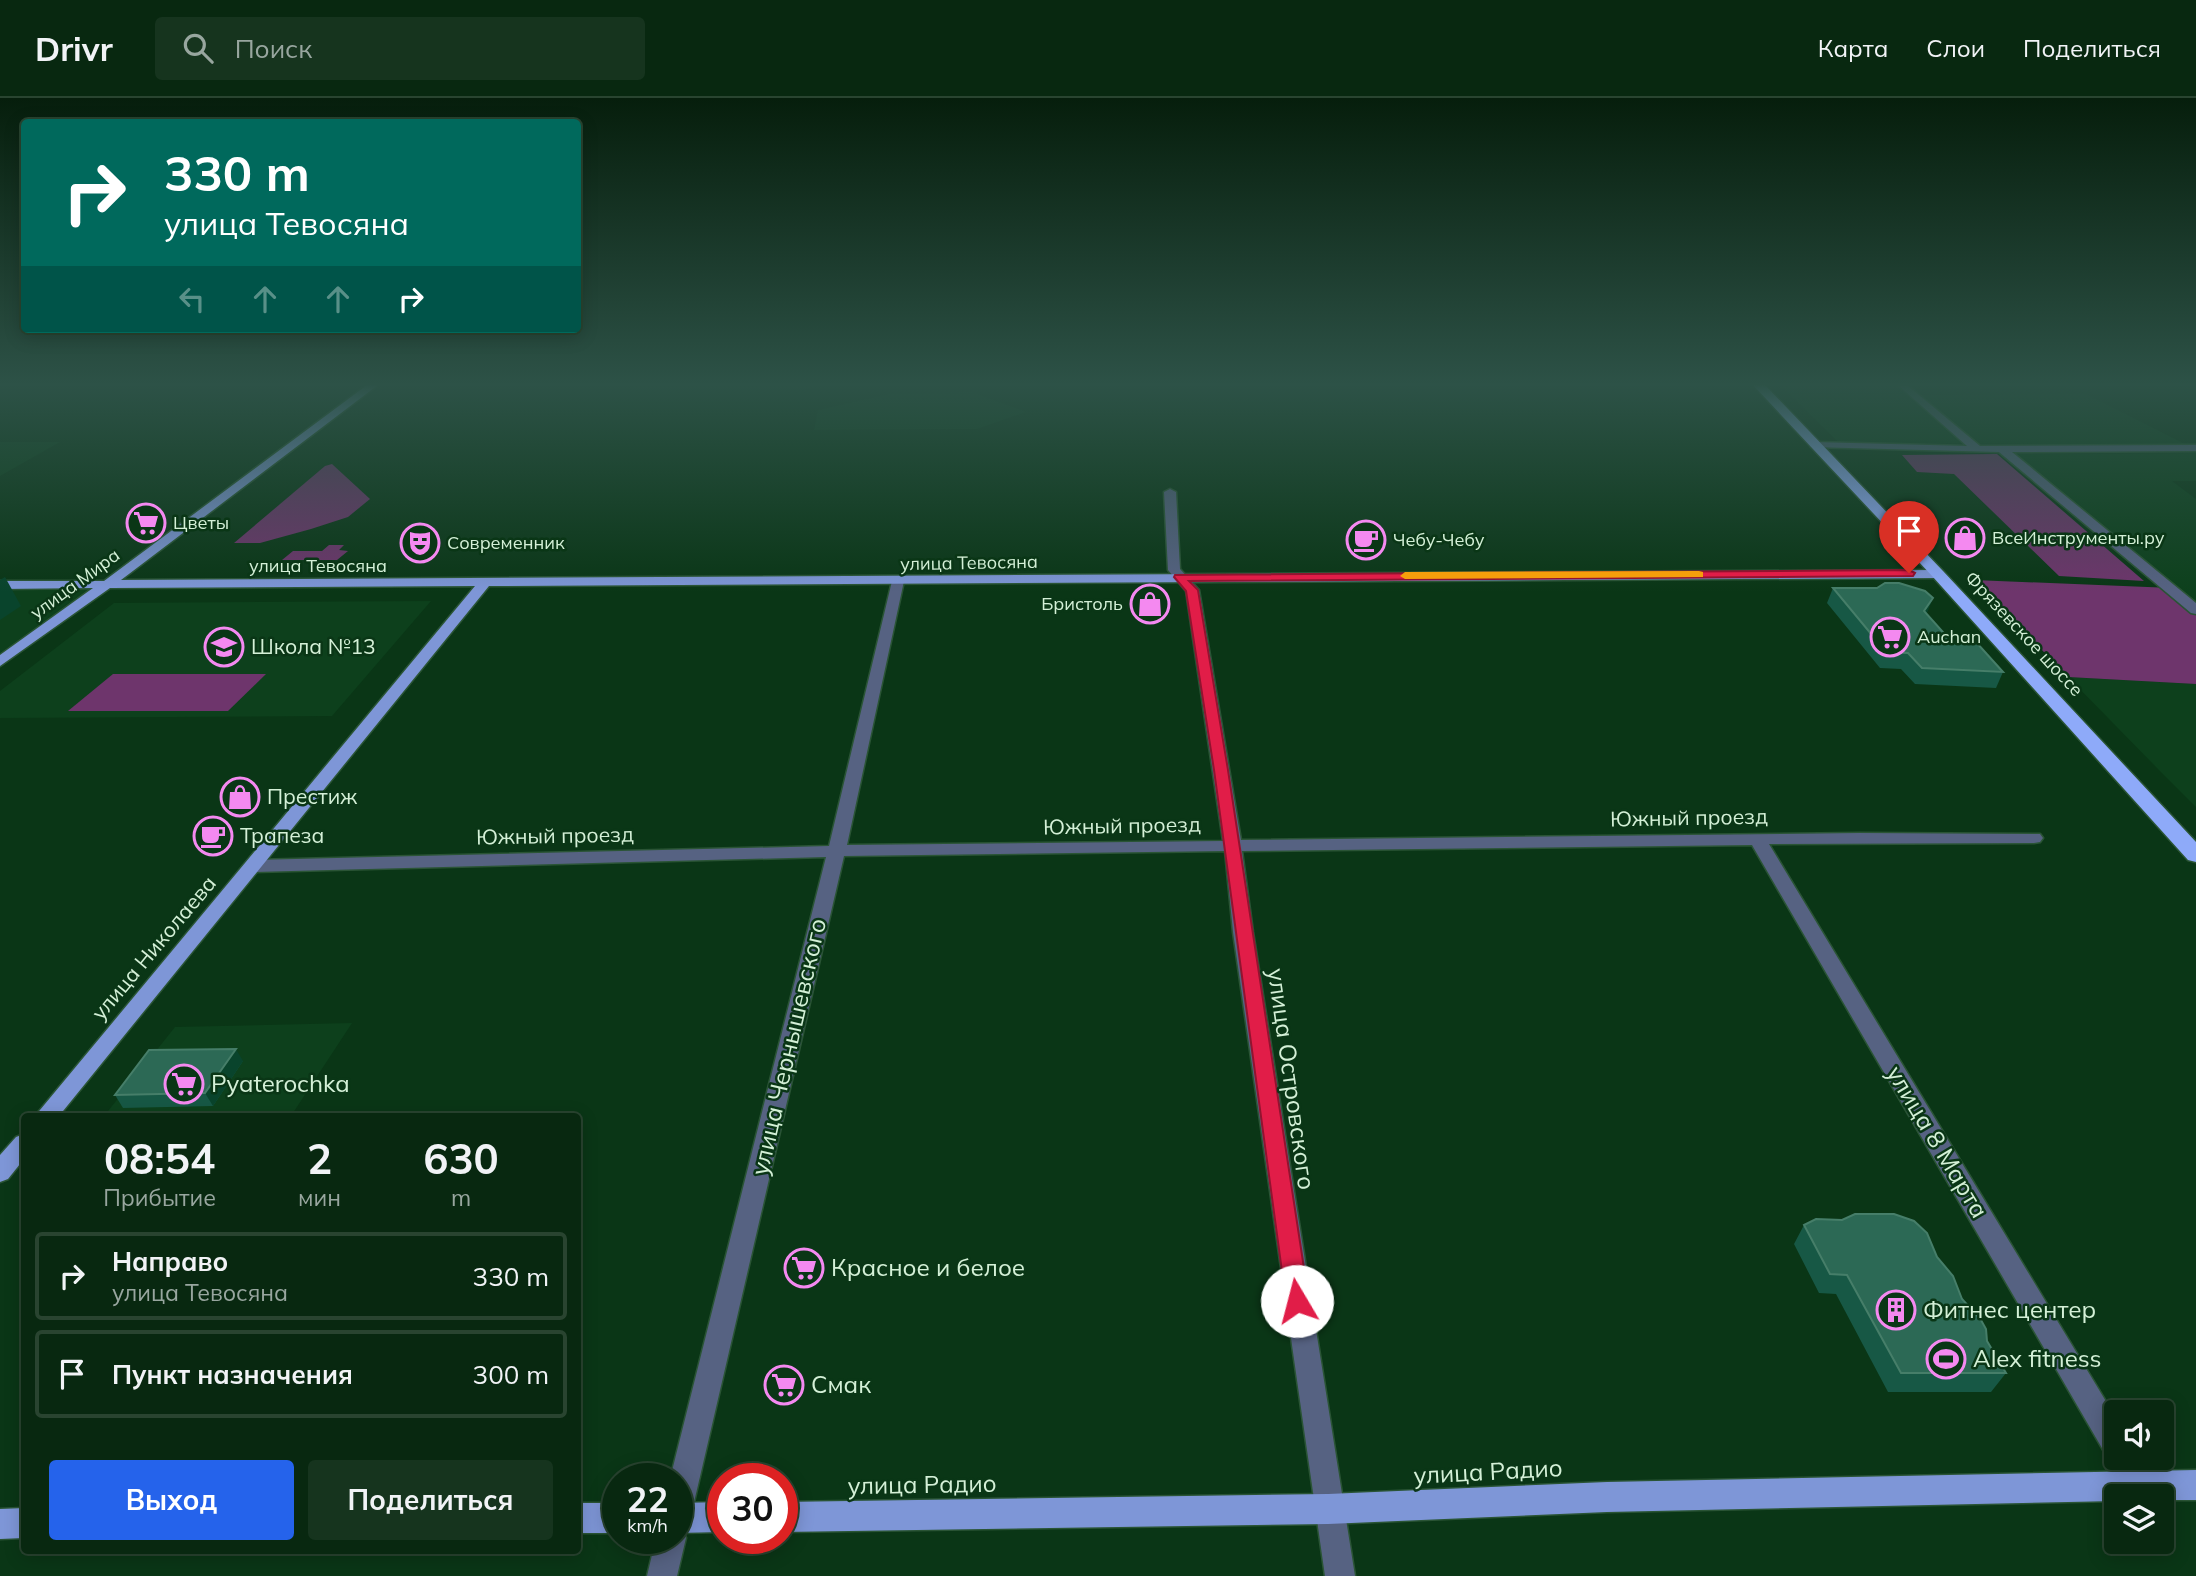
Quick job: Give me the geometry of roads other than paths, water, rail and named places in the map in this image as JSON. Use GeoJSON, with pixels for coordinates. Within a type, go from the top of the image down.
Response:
{"type":"FeatureCollection","features":[{"type":"Feature","properties":{"kind":"highway","name":"Фрязевское шоссе"},"geometry":{"type":"LineString","coordinates":[[1824,454],[1938,574],[2196,855]]}},
{"type":"Feature","properties":{"kind":"main road","name":"улица Мира"},"geometry":{"type":"LineString","coordinates":[[0,662],[281,454]]}},
{"type":"Feature","properties":{"kind":"main road","name":"улица Тевосяна"},"geometry":{"type":"LineString","coordinates":[[0,585],[898,581],[1186,584],[1938,574]]}},
{"type":"Feature","properties":{"kind":"main road","name":"улица Николаева"},"geometry":{"type":"LineString","coordinates":[[48,1113],[485,583]]}},
{"type":"Feature","properties":{"kind":"main road"},"geometry":{"type":"LineString","coordinates":[[0,1172],[21,1147]]}},
{"type":"Feature","properties":{"kind":"main road","name":"улица Радио"},"geometry":{"type":"LineString","coordinates":[[798,1517],[1328,1509],[1607,1497],[2104,1485]]}},
{"type":"Feature","properties":{"kind":"main road","name":"улица Радио"},"geometry":{"type":"LineString","coordinates":[[2174,1485],[2196,1485]]}},
{"type":"Feature","properties":{"kind":"main road"},"geometry":{"type":"LineString","coordinates":[[581,1518],[602,1518]]}},
{"type":"Feature","properties":{"kind":"main road"},"geometry":{"type":"LineString","coordinates":[[0,1524],[21,1523]]}},
{"type":"Feature","properties":{"kind":"street"},"geometry":{"type":"LineString","coordinates":[[2007,454],[2196,610]]}},
{"type":"Feature","properties":{"kind":"street","name":"улица Островского"},"geometry":{"type":"LineString","coordinates":[[1170,492],[1174,570],[1186,584],[1234,847],[1243,932],[1340,1576]]}},
{"type":"Feature","properties":{"kind":"street","name":"улица Чернышевского"},"geometry":{"type":"LineString","coordinates":[[689,1463],[898,581]]}},
{"type":"Feature","properties":{"kind":"street","name":"Южный проезд"},"geometry":{"type":"LineString","coordinates":[[253,866],[836,851],[2034,838]]}},
{"type":"Feature","properties":{"kind":"street","name":"улица 8 Марта"},"geometry":{"type":"LineString","coordinates":[[1757,839],[2104,1425]]}},
{"type":"Feature","properties":{"kind":"street"},"geometry":{"type":"LineString","coordinates":[[2130,1470],[2138,1484]]}},
{"type":"Feature","properties":{"kind":"street"},"geometry":{"type":"LineString","coordinates":[[662,1576],[667,1554]]}},
{"type":"Feature","properties":{"kind":"place","name":"Цветы"},"geometry":{"type":"Point","coordinates":[146,523]}},
{"type":"Feature","properties":{"kind":"place","name":"ВсеИнструменты.ру"},"geometry":{"type":"Point","coordinates":[1965,538]}},
{"type":"Feature","properties":{"kind":"place","name":"Чебу-Чебу"},"geometry":{"type":"Point","coordinates":[1366,540]}},
{"type":"Feature","properties":{"kind":"place","name":"Современник"},"geometry":{"type":"Point","coordinates":[420,543]}},
{"type":"Feature","properties":{"kind":"place","name":"Бристоль"},"geometry":{"type":"Point","coordinates":[1150,604]}},
{"type":"Feature","properties":{"kind":"place","name":"Auchan"},"geometry":{"type":"Point","coordinates":[1890,637]}},
{"type":"Feature","properties":{"kind":"place","name":"Школа №13"},"geometry":{"type":"Point","coordinates":[224,647]}},
{"type":"Feature","properties":{"kind":"place","name":"Престиж"},"geometry":{"type":"Point","coordinates":[240,797]}},
{"type":"Feature","properties":{"kind":"place","name":"Трапеза"},"geometry":{"type":"Point","coordinates":[213,836]}},
{"type":"Feature","properties":{"kind":"place","name":"Pyaterochka"},"geometry":{"type":"Point","coordinates":[184,1084]}},
{"type":"Feature","properties":{"kind":"place","name":"Красное и белое"},"geometry":{"type":"Point","coordinates":[804,1268]}},
{"type":"Feature","properties":{"kind":"place","name":"Фитнес центер"},"geometry":{"type":"Point","coordinates":[1896,1310]}},
{"type":"Feature","properties":{"kind":"place","name":"Alex fitness"},"geometry":{"type":"Point","coordinates":[1946,1359]}},
{"type":"Feature","properties":{"kind":"place","name":"Смак"},"geometry":{"type":"Point","coordinates":[784,1385]}}]}
